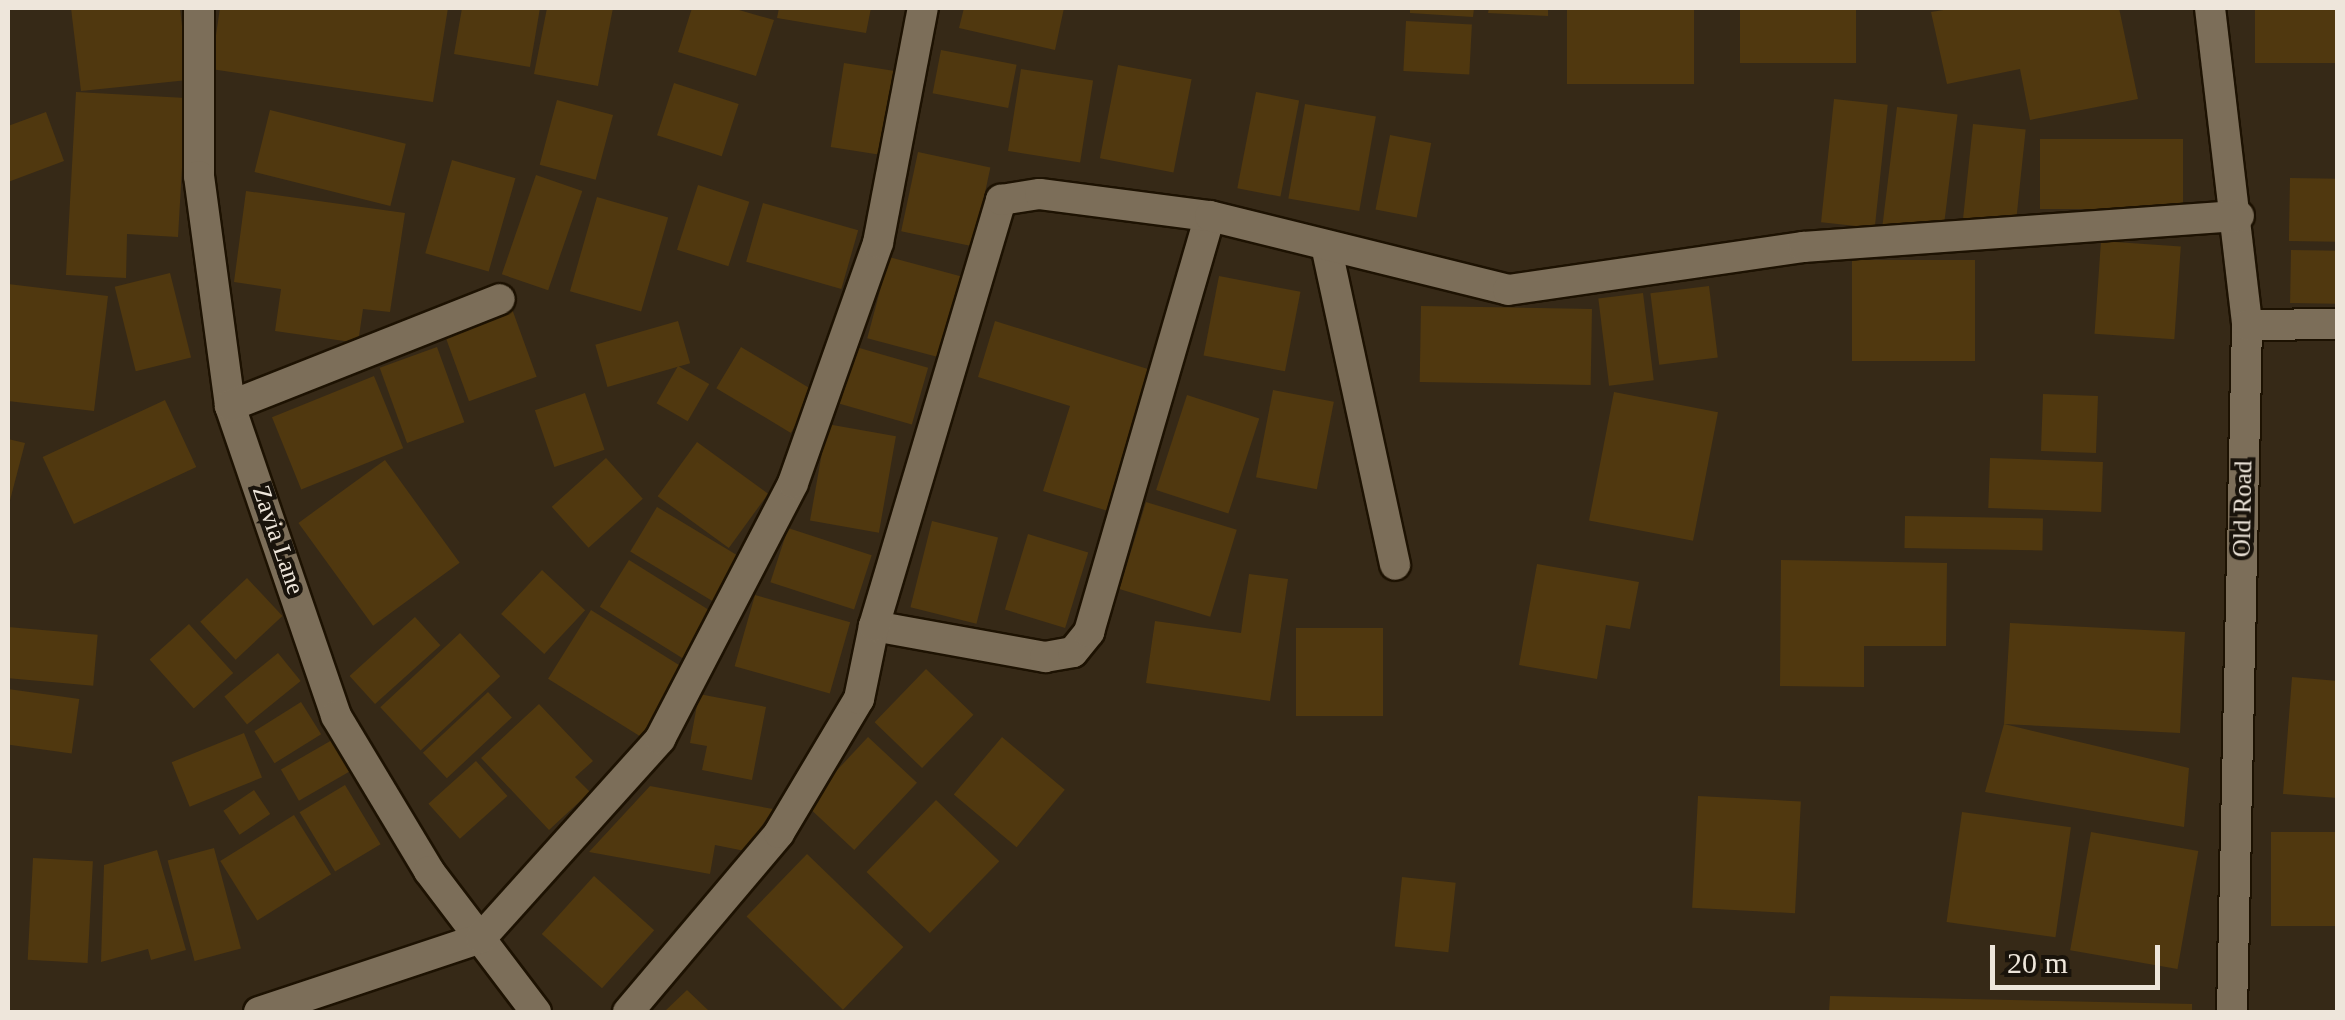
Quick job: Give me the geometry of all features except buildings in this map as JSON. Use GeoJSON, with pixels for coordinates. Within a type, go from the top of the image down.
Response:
{"type":"FeatureCollection","features":[{"type":"Feature","properties":{"kind":"street","name":"Zavia Lane"},"geometry":{"type":"LineString","coordinates":[[198,8],[199,176],[230,406],[336,716],[429,872],[536,1012]]}},
{"type":"Feature","properties":{"kind":"street"},"geometry":{"type":"LineString","coordinates":[[259,1012],[482,938],[660,739],[793,483],[878,244],[923,8]]}},
{"type":"Feature","properties":{"kind":"street","name":"Old Road"},"geometry":{"type":"LineString","coordinates":[[2210,8],[2240,216],[2247,325],[2232,1012]]}},
{"type":"Feature","properties":{"kind":"street"},"geometry":{"type":"LineString","coordinates":[[628,1012],[779,833],[859,699],[874,626],[1002,200],[1040,194],[1210,216],[1327,250],[1508,290],[1804,247],[2240,216]]}},
{"type":"Feature","properties":{"kind":"street"},"geometry":{"type":"LineString","coordinates":[[874,626],[1044,657],[1074,652],[1089,632],[1210,216]]}},
{"type":"Feature","properties":{"kind":"street"},"geometry":{"type":"LineString","coordinates":[[1327,250],[1394,565]]}},
{"type":"Feature","properties":{"kind":"street"},"geometry":{"type":"LineString","coordinates":[[230,406],[500,299]]}},
{"type":"Feature","properties":{"kind":"street"},"geometry":{"type":"LineString","coordinates":[[2247,325],[2338,324]]}}]}
